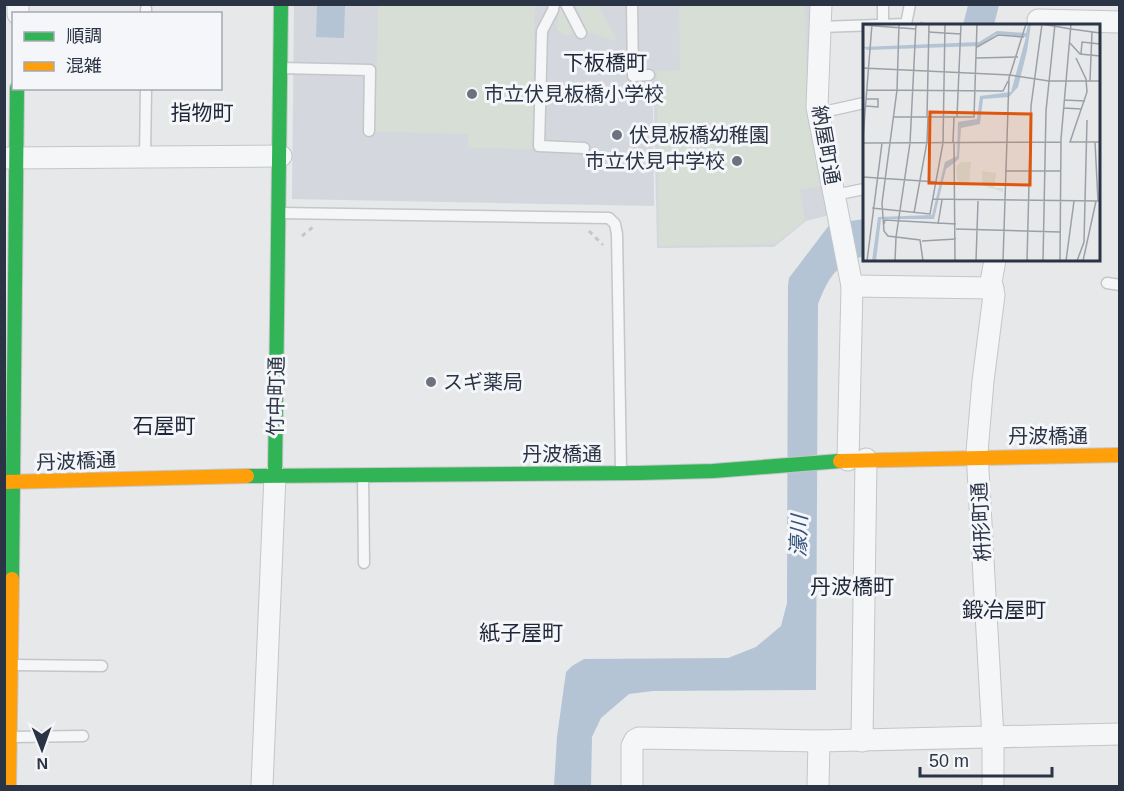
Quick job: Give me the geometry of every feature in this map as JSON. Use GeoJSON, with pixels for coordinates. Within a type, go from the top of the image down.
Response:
{"type":"FeatureCollection","features":[{"type":"Feature","properties":{"kind":"street","name":"竹中町通"},"geometry":{"type":"LineString","coordinates":[[262,786],[275,475],[281,156],[281,4]]}},
{"type":"Feature","properties":{"kind":"street","name":"納屋町通"},"geometry":{"type":"LineString","coordinates":[[821,4],[819,113],[851,280]]}},
{"type":"Feature","properties":{"kind":"street"},"geometry":{"type":"LineString","coordinates":[[1038,17],[1119,22]]}},
{"type":"Feature","properties":{"kind":"street"},"geometry":{"type":"LineString","coordinates":[[9,786],[11,158],[17,90]]}},
{"type":"Feature","properties":{"kind":"street"},"geometry":{"type":"LineString","coordinates":[[11,158],[281,156]]}},
{"type":"Feature","properties":{"kind":"street","name":"枡形町通"},"geometry":{"type":"LineString","coordinates":[[993,786],[993,738],[977,456],[983,381],[994,295],[991,282],[995,261]]}},
{"type":"Feature","properties":{"kind":"street"},"geometry":{"type":"LineString","coordinates":[[862,741],[847,460],[851,280],[993,288]]}},
{"type":"Feature","properties":{"kind":"street","name":"丹波橋通"},"geometry":{"type":"LineString","coordinates":[[9,482],[275,475],[713,471],[847,460],[1119,455]]}},
{"type":"Feature","properties":{"kind":"street"},"geometry":{"type":"LineString","coordinates":[[632,786],[633,746],[635,740],[639,738],[862,741],[1119,734]]}},
{"type":"Feature","properties":{"kind":"street"},"geometry":{"type":"LineString","coordinates":[[818,786],[819,741]]}},
{"type":"Feature","properties":{"kind":"lane"},"geometry":{"type":"LineString","coordinates":[[554,4],[554,10],[542,31],[538,146],[584,148]]}},
{"type":"Feature","properties":{"kind":"lane"},"geometry":{"type":"LineString","coordinates":[[566,4],[581,33]]}},
{"type":"Feature","properties":{"kind":"lane"},"geometry":{"type":"LineString","coordinates":[[632,4],[633,76],[650,75]]}},
{"type":"Feature","properties":{"kind":"lane"},"geometry":{"type":"LineString","coordinates":[[883,4],[883,24]]}},
{"type":"Feature","properties":{"kind":"lane"},"geometry":{"type":"LineString","coordinates":[[906,24],[910,4]]}},
{"type":"Feature","properties":{"kind":"lane"},"geometry":{"type":"LineString","coordinates":[[820,27],[863,26]]}},
{"type":"Feature","properties":{"kind":"lane"},"geometry":{"type":"LineString","coordinates":[[281,68],[370,70],[369,131]]}},
{"type":"Feature","properties":{"kind":"lane"},"geometry":{"type":"LineString","coordinates":[[145,157],[146,90]]}},
{"type":"Feature","properties":{"kind":"lane"},"geometry":{"type":"LineString","coordinates":[[819,113],[863,104]]}},
{"type":"Feature","properties":{"kind":"lane"},"geometry":{"type":"LineString","coordinates":[[837,204],[863,190]]}},
{"type":"Feature","properties":{"kind":"lane"},"geometry":{"type":"LineString","coordinates":[[280,213],[609,218],[615,224],[617,234],[621,473]]}},
{"type":"Feature","properties":{"kind":"lane"},"geometry":{"type":"LineString","coordinates":[[1107,283],[1119,285]]}},
{"type":"Feature","properties":{"kind":"lane"},"geometry":{"type":"LineString","coordinates":[[363,475],[364,563]]}},
{"type":"Feature","properties":{"kind":"lane"},"geometry":{"type":"LineString","coordinates":[[11,665],[102,666]]}},
{"type":"Feature","properties":{"kind":"lane"},"geometry":{"type":"LineString","coordinates":[[9,737],[83,736]]}},
{"type":"Feature","properties":{"kind":"path"},"geometry":{"type":"LineString","coordinates":[[297,240],[313,226]]}},
{"type":"Feature","properties":{"kind":"path"},"geometry":{"type":"LineString","coordinates":[[589,231],[604,246]]}},
{"type":"Feature","properties":{"kind":"shaded area","name":"市立伏見板橋小学校"},"geometry":{"type":"Polygon","coordinates":[[[294,5],[810,5],[809,104],[830,215],[806,221],[774,247],[657,248],[654,107],[651,107],[653,108],[654,206],[292,199],[294,5]]]}},
{"type":"Feature","properties":{"kind":"shaded area"},"geometry":{"type":"Polygon","coordinates":[[[378,5],[535,5],[532,149],[468,148],[468,134],[375,132],[378,5]]]}},
{"type":"Feature","properties":{"kind":"shaded area"},"geometry":{"type":"Polygon","coordinates":[[[559,5],[563,5],[573,32],[571,35],[566,36],[557,30],[559,5]]]}},
{"type":"Feature","properties":{"kind":"shaded area"},"geometry":{"type":"Polygon","coordinates":[[[576,5],[598,5],[616,38],[615,41],[587,32],[576,5]]]}},
{"type":"Feature","properties":{"kind":"shaded area","name":"市立伏見中学校"},"geometry":{"type":"Polygon","coordinates":[[[679,5],[805,5],[807,104],[820,186],[800,190],[805,220],[774,244],[659,246],[657,71],[680,70],[679,5]]]}},
{"type":"Feature","properties":{"kind":"water"},"geometry":{"type":"Polygon","coordinates":[[[317,5],[345,5],[344,38],[316,37],[317,5]]]}},
{"type":"Feature","properties":{"kind":"water"},"geometry":{"type":"Polygon","coordinates":[[[968,5],[999,5],[994,24],[963,24],[968,5]]]}},
{"type":"Feature","properties":{"kind":"water","name":"濠川"},"geometry":{"type":"Polygon","coordinates":[[[863,219],[863,256],[846,264],[834,273],[818,304],[816,690],[653,691],[629,694],[601,718],[592,737],[591,786],[554,786],[557,737],[566,672],[572,666],[584,659],[728,658],[756,647],[781,626],[787,603],[788,285],[789,278],[830,224],[863,219]]]}},
{"type":"Feature","properties":{"kind":"traffic: fast"},"geometry":{"type":"LineString","coordinates":[[275,475],[281,4]]}},
{"type":"Feature","properties":{"kind":"traffic: fast"},"geometry":{"type":"LineString","coordinates":[[12,579],[17,90]]}},
{"type":"Feature","properties":{"kind":"traffic: fast"},"geometry":{"type":"LineString","coordinates":[[247,476],[639,473],[713,471],[840,461]]}},
{"type":"Feature","properties":{"kind":"traffic: slow"},"geometry":{"type":"LineString","coordinates":[[840,461],[1120,455]]}},
{"type":"Feature","properties":{"kind":"traffic: slow"},"geometry":{"type":"LineString","coordinates":[[4,482],[247,476]]}},
{"type":"Feature","properties":{"kind":"traffic: slow"},"geometry":{"type":"LineString","coordinates":[[9,786],[12,579]]}},
{"type":"Feature","properties":{"kind":"place","name":"市立伏見板橋小学校"},"geometry":{"type":"Point","coordinates":[472,94]}},
{"type":"Feature","properties":{"kind":"place","name":"伏見板橋幼稚園"},"geometry":{"type":"Point","coordinates":[617,135]}},
{"type":"Feature","properties":{"kind":"place","name":"市立伏見中学校"},"geometry":{"type":"Point","coordinates":[737,161]}},
{"type":"Feature","properties":{"kind":"place","name":"スギ薬局"},"geometry":{"type":"Point","coordinates":[431,382]}},
{"type":"Feature","properties":{"kind":"district","name":"下板橋町"},"geometry":{"type":"Point","coordinates":[605,63]}},
{"type":"Feature","properties":{"kind":"district","name":"指物町"},"geometry":{"type":"Point","coordinates":[202,113]}},
{"type":"Feature","properties":{"kind":"district","name":"石屋町"},"geometry":{"type":"Point","coordinates":[164,426]}},
{"type":"Feature","properties":{"kind":"district","name":"丹波橋町"},"geometry":{"type":"Point","coordinates":[852,587]}},
{"type":"Feature","properties":{"kind":"district","name":"鍛冶屋町"},"geometry":{"type":"Point","coordinates":[1004,610]}},
{"type":"Feature","properties":{"kind":"district","name":"紙子屋町"},"geometry":{"type":"Point","coordinates":[521,633]}}]}
